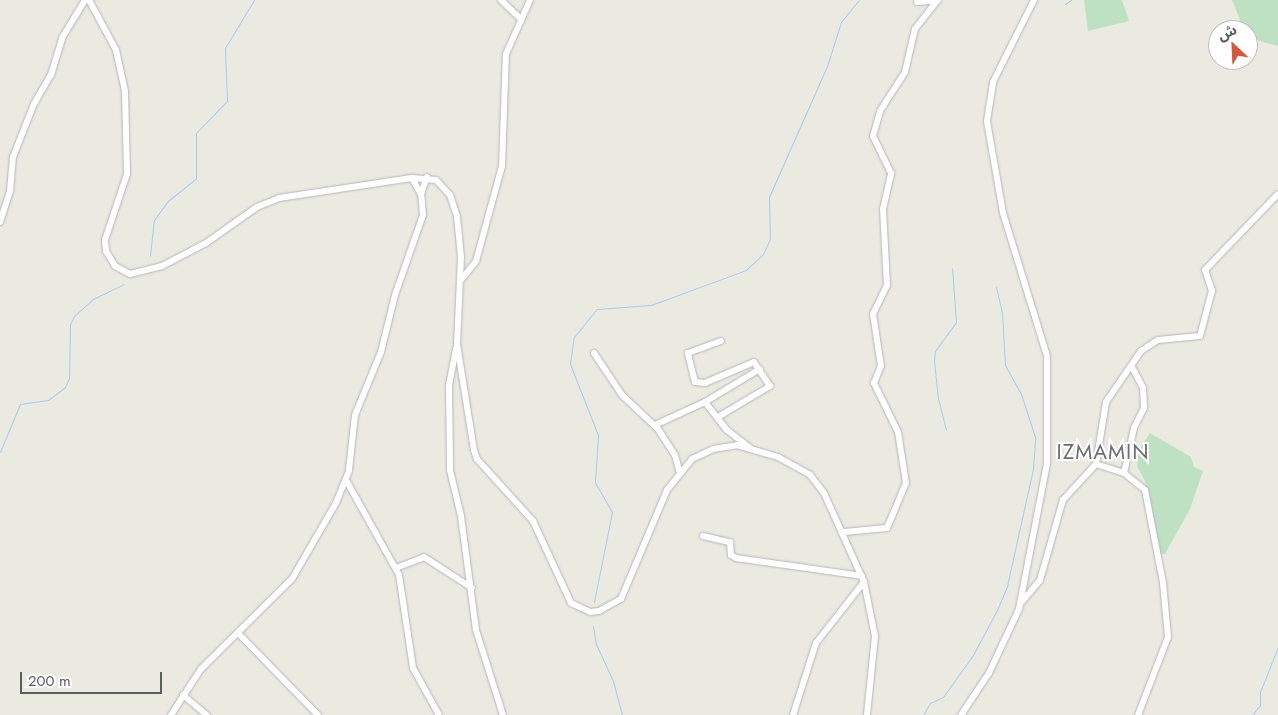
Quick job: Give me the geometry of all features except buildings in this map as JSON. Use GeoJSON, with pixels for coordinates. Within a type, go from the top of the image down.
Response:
{"type":"FeatureCollection","features":[{"type":"Feature","properties":{"kind":"street"},"geometry":{"type":"LineString","coordinates":[[0,222],[10,191],[13,157],[34,104],[51,75],[62,38],[85,0]]}},
{"type":"Feature","properties":{"kind":"street"},"geometry":{"type":"LineString","coordinates":[[89,0],[116,50],[125,91],[127,174],[106,240],[110,260],[122,272],[141,273],[169,263],[267,202],[427,177],[444,186],[455,205],[461,244],[457,344],[449,385],[448,444],[472,588],[476,630],[502,715]]}},
{"type":"Feature","properties":{"kind":"street"},"geometry":{"type":"LineString","coordinates":[[501,0],[521,18]]}},
{"type":"Feature","properties":{"kind":"street"},"geometry":{"type":"LineString","coordinates":[[459,282],[476,261],[502,166],[506,54],[530,0]]}},
{"type":"Feature","properties":{"kind":"street"},"geometry":{"type":"LineString","coordinates":[[917,2],[938,0]]}},
{"type":"Feature","properties":{"kind":"street"},"geometry":{"type":"LineString","coordinates":[[844,532],[890,526],[906,483],[898,432],[874,383],[881,366],[873,314],[887,285],[883,209],[891,173],[873,136],[880,111],[905,72],[915,29],[938,0]]}},
{"type":"Feature","properties":{"kind":"street"},"geometry":{"type":"LineString","coordinates":[[961,715],[1000,652],[1020,604],[1047,463],[1048,371],[1043,339],[1003,213],[987,106],[996,72],[1034,0]]}},
{"type":"Feature","properties":{"kind":"street"},"geometry":{"type":"LineString","coordinates":[[421,194],[427,177]]}},
{"type":"Feature","properties":{"kind":"street"},"geometry":{"type":"LineString","coordinates":[[171,715],[201,669],[292,578],[346,480],[355,415],[382,352],[395,295],[423,215],[421,194],[412,178]]}},
{"type":"Feature","properties":{"kind":"street"},"geometry":{"type":"LineString","coordinates":[[1020,604],[1040,580],[1063,500],[1096,464],[1106,402],[1132,367],[1141,351],[1158,340],[1200,336],[1212,291],[1205,270],[1278,194]]}},
{"type":"Feature","properties":{"kind":"street"},"geometry":{"type":"LineString","coordinates":[[718,417],[770,386],[753,362],[706,383],[695,382],[688,353],[721,340]]}},
{"type":"Feature","properties":{"kind":"street"},"geometry":{"type":"LineString","coordinates":[[457,344],[477,459],[533,520],[559,583],[571,603],[580,609],[599,611],[620,599],[627,591],[667,490],[679,470],[713,449],[750,448],[778,457],[810,475],[824,493],[844,532],[863,579],[875,636],[867,715]]}},
{"type":"Feature","properties":{"kind":"street"},"geometry":{"type":"LineString","coordinates":[[594,353],[622,395],[655,425],[675,455],[679,470]]}},
{"type":"Feature","properties":{"kind":"street"},"geometry":{"type":"LineString","coordinates":[[1124,473],[1134,428],[1144,408],[1143,388],[1132,367]]}},
{"type":"Feature","properties":{"kind":"street"},"geometry":{"type":"LineString","coordinates":[[655,425],[705,402],[760,370]]}},
{"type":"Feature","properties":{"kind":"street"},"geometry":{"type":"LineString","coordinates":[[705,402],[727,430],[750,448]]}},
{"type":"Feature","properties":{"kind":"street"},"geometry":{"type":"LineString","coordinates":[[1096,464],[1124,473],[1145,490],[1167,609],[1168,638],[1147,700],[1138,715]]}},
{"type":"Feature","properties":{"kind":"street"},"geometry":{"type":"LineString","coordinates":[[346,480],[396,568],[404,596],[414,668],[439,715]]}},
{"type":"Feature","properties":{"kind":"street"},"geometry":{"type":"LineString","coordinates":[[703,536],[730,542],[733,557],[863,579]]}},
{"type":"Feature","properties":{"kind":"street"},"geometry":{"type":"LineString","coordinates":[[396,568],[424,557],[472,588]]}},
{"type":"Feature","properties":{"kind":"street"},"geometry":{"type":"LineString","coordinates":[[793,715],[814,646],[863,579]]}},
{"type":"Feature","properties":{"kind":"street"},"geometry":{"type":"LineString","coordinates":[[238,633],[318,715]]}},
{"type":"Feature","properties":{"kind":"street"},"geometry":{"type":"LineString","coordinates":[[183,695],[207,715]]}},
{"type":"Feature","properties":{"kind":"green space"},"geometry":{"type":"Polygon","coordinates":[[[1084,0],[1122,0],[1129,21],[1088,31],[1084,0]]]}},
{"type":"Feature","properties":{"kind":"green space"},"geometry":{"type":"Polygon","coordinates":[[[1232,0],[1278,0],[1278,46],[1258,41],[1258,20],[1240,20],[1232,0]]]}},
{"type":"Feature","properties":{"kind":"green space"},"geometry":{"type":"Polygon","coordinates":[[[1150,433],[1191,457],[1194,467],[1203,471],[1190,509],[1165,554],[1160,554],[1145,481],[1137,466],[1139,451],[1150,433]]]}},
{"type":"Feature","properties":{"kind":"waterway"},"geometry":{"type":"LineString","coordinates":[[150,256],[154,220],[168,201],[196,178],[196,133],[227,101],[225,48],[254,0]]}},
{"type":"Feature","properties":{"kind":"waterway"},"geometry":{"type":"LineString","coordinates":[[594,602],[612,512],[595,482],[598,435],[570,364],[574,337],[597,309],[651,305],[746,270],[763,254],[770,239],[769,197],[827,66],[841,22],[859,0]]}},
{"type":"Feature","properties":{"kind":"waterway"},"geometry":{"type":"LineString","coordinates":[[1065,4],[1071,0]]}},
{"type":"Feature","properties":{"kind":"waterway"},"geometry":{"type":"LineString","coordinates":[[946,430],[938,399],[934,362],[935,351],[956,322],[952,268]]}},
{"type":"Feature","properties":{"kind":"waterway"},"geometry":{"type":"LineString","coordinates":[[0,452],[20,404],[48,400],[65,387],[69,378],[70,324],[74,316],[93,299],[124,284]]}},
{"type":"Feature","properties":{"kind":"waterway"},"geometry":{"type":"LineString","coordinates":[[923,715],[930,703],[943,697],[973,655],[997,610],[1007,586],[1033,469],[1035,437],[1021,394],[1005,365],[1002,313],[996,287]]}},
{"type":"Feature","properties":{"kind":"waterway"},"geometry":{"type":"LineString","coordinates":[[593,626],[596,644],[613,681],[622,715]]}},
{"type":"Feature","properties":{"kind":"waterway"},"geometry":{"type":"LineString","coordinates":[[1252,715],[1260,705],[1260,692],[1278,647]]}},
{"type":"Feature","properties":{"kind":"district","name":"IZMAMIN"},"geometry":{"type":"Point","coordinates":[1103,452]}}]}
